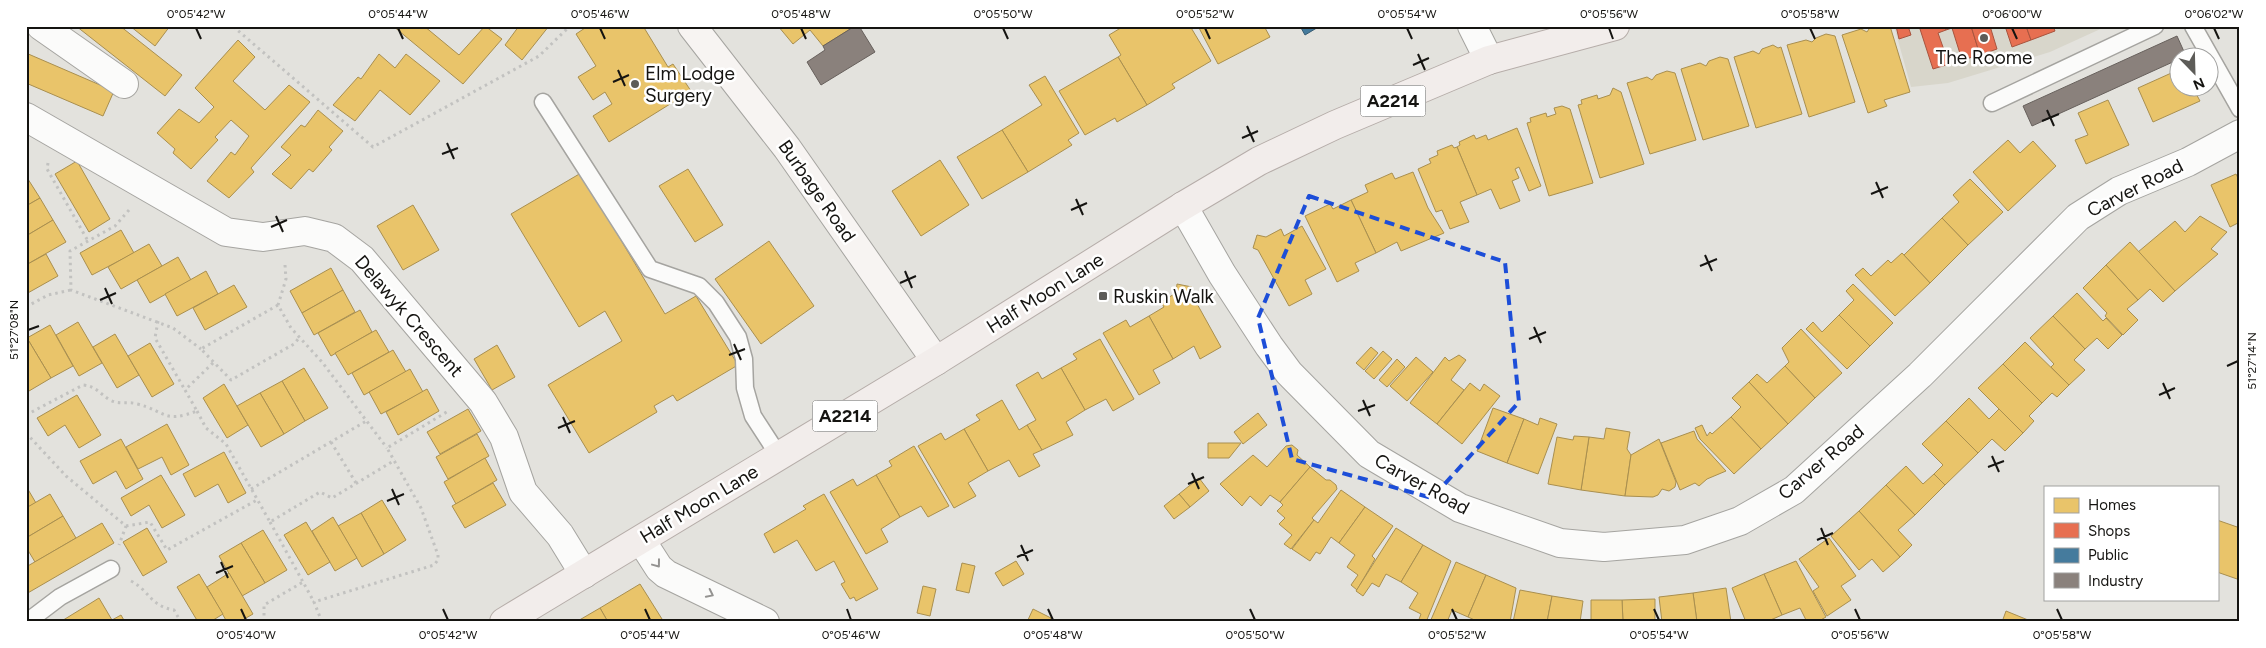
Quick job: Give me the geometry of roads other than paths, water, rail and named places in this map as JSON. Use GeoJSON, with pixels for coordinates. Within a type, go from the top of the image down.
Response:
{"type":"FeatureCollection","features":[{"type":"Feature","properties":{"kind":"main road","name":"Half Moon Lane"},"geometry":{"type":"LineString","coordinates":[[504,622],[936,361],[1183,206],[1259,161],[1335,125],[1489,60],[1615,26]]}},
{"type":"Feature","properties":{"kind":"street"},"geometry":{"type":"LineString","coordinates":[[41,26],[124,84]]}},
{"type":"Feature","properties":{"kind":"street","name":"Burbage Road"},"geometry":{"type":"LineString","coordinates":[[692,26],[787,148],[936,361]]}},
{"type":"Feature","properties":{"kind":"street"},"geometry":{"type":"LineString","coordinates":[[1472,26],[1489,60]]}},
{"type":"Feature","properties":{"kind":"street","name":"Delawyk Crescent"},"geometry":{"type":"LineString","coordinates":[[26,117],[226,232],[263,238],[283,233],[305,231],[334,238],[362,259],[473,390],[504,437],[523,492],[560,535],[584,574]]}},
{"type":"Feature","properties":{"kind":"street","name":"Carver Road"},"geometry":{"type":"LineString","coordinates":[[1183,206],[1222,274],[1269,346],[1290,372],[1369,454],[1460,508],[1560,543],[1604,547],[1685,540],[1740,521],[1794,490],[1920,375],[2078,217],[2094,205],[2119,191],[2188,162],[2240,134]]}},
{"type":"Feature","properties":{"kind":"street"},"geometry":{"type":"LineString","coordinates":[[641,540],[659,568],[666,574],[765,622]]}},
{"type":"Feature","properties":{"kind":"lane"},"geometry":{"type":"LineString","coordinates":[[1992,103],[2155,26]]}},
{"type":"Feature","properties":{"kind":"lane"},"geometry":{"type":"LineString","coordinates":[[2193,26],[2240,109]]}},
{"type":"Feature","properties":{"kind":"lane"},"geometry":{"type":"LineString","coordinates":[[543,102],[650,269],[699,286],[720,310],[738,337],[744,359],[745,388],[753,416],[779,456]]}},
{"type":"Feature","properties":{"kind":"lane"},"geometry":{"type":"LineString","coordinates":[[27,622],[60,597],[110,570]]}},
{"type":"Feature","properties":{"kind":"place","name":"The Roome"},"geometry":{"type":"Point","coordinates":[1984,38]}},
{"type":"Feature","properties":{"kind":"place","name":"Elm Lodge Surgery"},"geometry":{"type":"Point","coordinates":[635,84]}},
{"type":"Feature","properties":{"kind":"place","name":"Ruskin Walk"},"geometry":{"type":"Point","coordinates":[1103,296]}}]}
